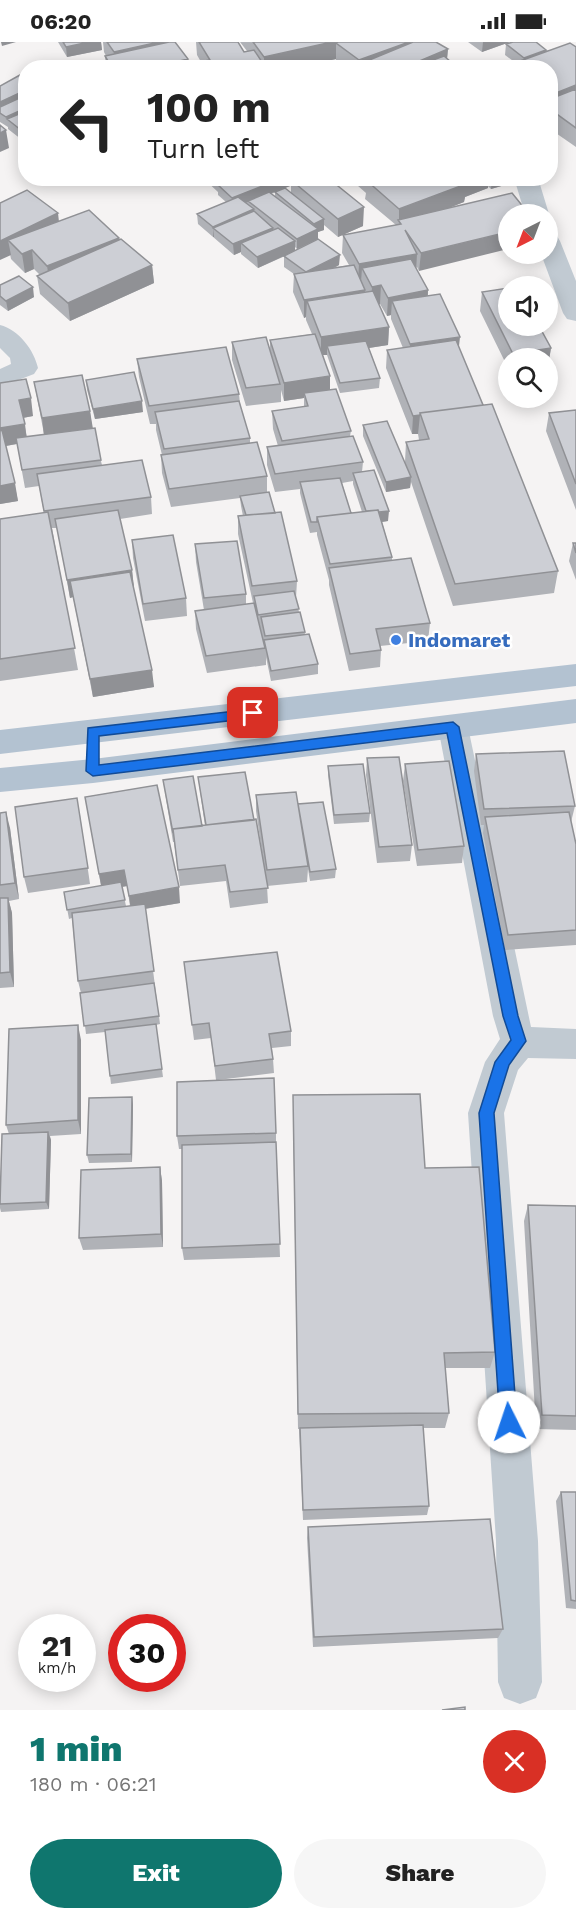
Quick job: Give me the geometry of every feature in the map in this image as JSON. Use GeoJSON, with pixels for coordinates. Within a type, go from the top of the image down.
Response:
{"type":"FeatureCollection","features":[{"type":"Feature","properties":{"kind":"main road"},"geometry":{"type":"LineString","coordinates":[[0,742],[576,675]]}},
{"type":"Feature","properties":{"kind":"main road"},"geometry":{"type":"LineString","coordinates":[[0,780],[93,771],[576,711]]}},
{"type":"Feature","properties":{"kind":"main road"},"geometry":{"type":"LineString","coordinates":[[93,732],[93,771]]}},
{"type":"Feature","properties":{"kind":"street"},"geometry":{"type":"LineString","coordinates":[[528,186],[534,204]]}},
{"type":"Feature","properties":{"kind":"street"},"geometry":{"type":"LineString","coordinates":[[557,264],[576,313]]}},
{"type":"Feature","properties":{"kind":"street"},"geometry":{"type":"LineString","coordinates":[[0,333],[22,355],[25,368],[0,379]]}},
{"type":"Feature","properties":{"kind":"street"},"geometry":{"type":"LineString","coordinates":[[453,727],[510,1016],[519,1041]]}},
{"type":"Feature","properties":{"kind":"street"},"geometry":{"type":"LineString","coordinates":[[519,1041],[576,1044]]}},
{"type":"Feature","properties":{"kind":"street"},"geometry":{"type":"LineString","coordinates":[[519,1041],[503,1062],[486,1113],[517,1541],[520,1682]]}},
{"type":"Feature","properties":{"kind":"building"},"geometry":{"type":"Polygon","coordinates":[[[63,42],[89,42],[66,47],[63,42]]]}},
{"type":"Feature","properties":{"kind":"building"},"geometry":{"type":"Polygon","coordinates":[[[107,42],[159,42],[114,52],[107,42]]]}},
{"type":"Feature","properties":{"kind":"building"},"geometry":{"type":"Polygon","coordinates":[[[175,42],[188,59],[107,60],[105,56],[175,42]]]}},
{"type":"Feature","properties":{"kind":"building"},"geometry":{"type":"Polygon","coordinates":[[[199,42],[238,42],[244,52],[254,50],[261,60],[210,60],[199,42]]]}},
{"type":"Feature","properties":{"kind":"building"},"geometry":{"type":"Polygon","coordinates":[[[253,42],[332,42],[264,57],[253,42]]]}},
{"type":"Feature","properties":{"kind":"building"},"geometry":{"type":"Polygon","coordinates":[[[409,42],[359,60],[336,43],[409,42]]]}},
{"type":"Feature","properties":{"kind":"building"},"geometry":{"type":"Polygon","coordinates":[[[413,42],[436,42],[448,49],[422,60],[369,60],[413,42]]]}},
{"type":"Feature","properties":{"kind":"building"},"geometry":{"type":"Polygon","coordinates":[[[536,42],[546,50],[524,58],[506,44],[536,42]]]}},
{"type":"Feature","properties":{"kind":"building"},"geometry":{"type":"Polygon","coordinates":[[[570,43],[576,47],[576,85],[558,92],[558,60],[523,60],[570,43]]]}},
{"type":"Feature","properties":{"kind":"building"},"geometry":{"type":"Polygon","coordinates":[[[444,56],[449,60],[433,60],[444,56]]]}},
{"type":"Feature","properties":{"kind":"building"},"geometry":{"type":"Polygon","coordinates":[[[18,76],[18,94],[0,102],[0,86],[18,76]]]}},
{"type":"Feature","properties":{"kind":"building"},"geometry":{"type":"Polygon","coordinates":[[[576,89],[576,128],[558,115],[558,96],[576,89]]]}},
{"type":"Feature","properties":{"kind":"building"},"geometry":{"type":"Polygon","coordinates":[[[18,99],[18,112],[6,117],[0,113],[0,107],[18,99]]]}},
{"type":"Feature","properties":{"kind":"building"},"geometry":{"type":"Polygon","coordinates":[[[18,114],[18,128],[7,119],[18,114]]]}},
{"type":"Feature","properties":{"kind":"building"},"geometry":{"type":"Polygon","coordinates":[[[0,125],[6,130],[0,133],[0,125]]]}},
{"type":"Feature","properties":{"kind":"building"},"geometry":{"type":"Polygon","coordinates":[[[219,186],[263,186],[232,198],[219,186]]]}},
{"type":"Feature","properties":{"kind":"building"},"geometry":{"type":"Polygon","coordinates":[[[298,186],[338,186],[364,207],[338,219],[298,186]]]}},
{"type":"Feature","properties":{"kind":"building"},"geometry":{"type":"Polygon","coordinates":[[[373,186],[461,186],[399,209],[373,186]]]}},
{"type":"Feature","properties":{"kind":"building"},"geometry":{"type":"Polygon","coordinates":[[[285,188],[324,219],[314,224],[275,192],[285,188]]]}},
{"type":"Feature","properties":{"kind":"building"},"geometry":{"type":"Polygon","coordinates":[[[27,190],[58,213],[0,241],[0,203],[27,190]]]}},
{"type":"Feature","properties":{"kind":"building"},"geometry":{"type":"Polygon","coordinates":[[[269,192],[318,229],[297,239],[248,201],[269,192]]]}},
{"type":"Feature","properties":{"kind":"building"},"geometry":{"type":"Polygon","coordinates":[[[512,193],[521,204],[498,204],[498,234],[421,253],[405,230],[417,254],[359,264],[343,235],[401,224],[398,220],[512,193]]]}},
{"type":"Feature","properties":{"kind":"building"},"geometry":{"type":"Polygon","coordinates":[[[238,197],[254,209],[213,227],[197,214],[238,197]]]}},
{"type":"Feature","properties":{"kind":"building"},"geometry":{"type":"Polygon","coordinates":[[[89,210],[119,238],[47,266],[32,250],[22,254],[8,240],[89,210]]]}},
{"type":"Feature","properties":{"kind":"building"},"geometry":{"type":"Polygon","coordinates":[[[254,211],[273,228],[233,244],[213,228],[254,211]]]}},
{"type":"Feature","properties":{"kind":"building"},"geometry":{"type":"Polygon","coordinates":[[[278,228],[295,241],[257,257],[241,243],[278,228]]]}},
{"type":"Feature","properties":{"kind":"building"},"geometry":{"type":"Polygon","coordinates":[[[121,239],[152,265],[68,303],[37,276],[121,239]]]}},
{"type":"Feature","properties":{"kind":"building"},"geometry":{"type":"Polygon","coordinates":[[[318,239],[340,255],[306,272],[284,256],[318,239]]]}},
{"type":"Feature","properties":{"kind":"building"},"geometry":{"type":"Polygon","coordinates":[[[411,259],[428,290],[388,298],[381,285],[372,287],[362,268],[411,259]]]}},
{"type":"Feature","properties":{"kind":"building"},"geometry":{"type":"Polygon","coordinates":[[[354,265],[365,290],[304,300],[294,274],[354,265]]]}},
{"type":"Feature","properties":{"kind":"building"},"geometry":{"type":"Polygon","coordinates":[[[19,276],[33,287],[6,301],[0,296],[0,285],[19,276]]]}},
{"type":"Feature","properties":{"kind":"building"},"geometry":{"type":"Polygon","coordinates":[[[498,290],[498,324],[482,292],[498,290]]]}},
{"type":"Feature","properties":{"kind":"building"},"geometry":{"type":"Polygon","coordinates":[[[373,291],[389,327],[321,337],[307,301],[373,291]]]}},
{"type":"Feature","properties":{"kind":"building"},"geometry":{"type":"Polygon","coordinates":[[[440,294],[460,337],[410,344],[392,301],[440,294]]]}},
{"type":"Feature","properties":{"kind":"building"},"geometry":{"type":"Polygon","coordinates":[[[315,334],[330,376],[284,383],[270,340],[315,334]]]}},
{"type":"Feature","properties":{"kind":"building"},"geometry":{"type":"Polygon","coordinates":[[[504,336],[544,336],[551,348],[510,348],[504,336]]]}},
{"type":"Feature","properties":{"kind":"building"},"geometry":{"type":"Polygon","coordinates":[[[266,337],[280,384],[246,388],[232,342],[266,337]]]}},
{"type":"Feature","properties":{"kind":"building"},"geometry":{"type":"Polygon","coordinates":[[[456,340],[483,405],[420,413],[420,415],[413,416],[387,350],[456,340]]]}},
{"type":"Feature","properties":{"kind":"building"},"geometry":{"type":"Polygon","coordinates":[[[366,341],[380,378],[340,383],[327,346],[366,341]]]}},
{"type":"Feature","properties":{"kind":"building"},"geometry":{"type":"Polygon","coordinates":[[[226,347],[239,394],[149,406],[137,359],[226,347]]]}},
{"type":"Feature","properties":{"kind":"building"},"geometry":{"type":"Polygon","coordinates":[[[134,372],[142,401],[93,409],[86,380],[134,372]]]}},
{"type":"Feature","properties":{"kind":"building"},"geometry":{"type":"Polygon","coordinates":[[[82,375],[90,411],[42,418],[34,382],[82,375]]]}},
{"type":"Feature","properties":{"kind":"building"},"geometry":{"type":"Polygon","coordinates":[[[26,379],[31,398],[19,400],[25,424],[0,428],[0,383],[26,379]]]}},
{"type":"Feature","properties":{"kind":"building"},"geometry":{"type":"Polygon","coordinates":[[[336,389],[351,431],[282,441],[272,411],[308,406],[304,393],[336,389]]]}},
{"type":"Feature","properties":{"kind":"building"},"geometry":{"type":"Polygon","coordinates":[[[239,401],[250,438],[164,449],[155,412],[239,401]]]}},
{"type":"Feature","properties":{"kind":"building"},"geometry":{"type":"Polygon","coordinates":[[[492,404],[558,571],[455,584],[406,442],[429,439],[420,413],[492,404]]]}},
{"type":"Feature","properties":{"kind":"building"},"geometry":{"type":"Polygon","coordinates":[[[576,410],[576,484],[549,413],[576,410]]]}},
{"type":"Feature","properties":{"kind":"building"},"geometry":{"type":"Polygon","coordinates":[[[387,421],[411,477],[386,482],[363,425],[387,421]]]}},
{"type":"Feature","properties":{"kind":"building"},"geometry":{"type":"Polygon","coordinates":[[[95,428],[101,460],[22,470],[16,438],[95,428]]]}},
{"type":"Feature","properties":{"kind":"building"},"geometry":{"type":"Polygon","coordinates":[[[2,430],[15,483],[0,486],[0,431],[2,430]]]}},
{"type":"Feature","properties":{"kind":"building"},"geometry":{"type":"Polygon","coordinates":[[[353,436],[363,462],[275,474],[267,447],[353,436]]]}},
{"type":"Feature","properties":{"kind":"building"},"geometry":{"type":"Polygon","coordinates":[[[257,442],[267,476],[169,489],[161,455],[257,442]]]}},
{"type":"Feature","properties":{"kind":"building"},"geometry":{"type":"Polygon","coordinates":[[[142,460],[151,497],[44,511],[37,474],[142,460]]]}},
{"type":"Feature","properties":{"kind":"building"},"geometry":{"type":"Polygon","coordinates":[[[374,470],[389,511],[366,511],[353,473],[374,470]]]}},
{"type":"Feature","properties":{"kind":"building"},"geometry":{"type":"Polygon","coordinates":[[[340,478],[351,513],[317,517],[317,522],[311,522],[300,482],[340,478]]]}},
{"type":"Feature","properties":{"kind":"building"},"geometry":{"type":"Polygon","coordinates":[[[269,492],[275,513],[246,515],[240,496],[269,492]]]}},
{"type":"Feature","properties":{"kind":"building"},"geometry":{"type":"Polygon","coordinates":[[[118,510],[132,570],[67,580],[55,519],[118,510]]]}},
{"type":"Feature","properties":{"kind":"building"},"geometry":{"type":"Polygon","coordinates":[[[378,510],[392,557],[330,564],[317,517],[378,510]]]}},
{"type":"Feature","properties":{"kind":"building"},"geometry":{"type":"Polygon","coordinates":[[[48,512],[75,648],[0,659],[0,519],[48,512]]]}},
{"type":"Feature","properties":{"kind":"building"},"geometry":{"type":"Polygon","coordinates":[[[281,512],[297,581],[252,586],[238,516],[281,512]]]}},
{"type":"Feature","properties":{"kind":"building"},"geometry":{"type":"Polygon","coordinates":[[[173,535],[186,598],[143,604],[132,540],[173,535]]]}},
{"type":"Feature","properties":{"kind":"building"},"geometry":{"type":"Polygon","coordinates":[[[237,541],[246,594],[204,598],[195,544],[237,541]]]}},
{"type":"Feature","properties":{"kind":"building"},"geometry":{"type":"Polygon","coordinates":[[[411,558],[430,623],[376,629],[381,650],[350,654],[329,568],[411,558]]]}},
{"type":"Feature","properties":{"kind":"building"},"geometry":{"type":"Polygon","coordinates":[[[130,572],[152,670],[90,679],[70,581],[130,572]]]}},
{"type":"Feature","properties":{"kind":"building"},"geometry":{"type":"Polygon","coordinates":[[[294,591],[299,609],[258,615],[254,596],[294,591]]]}},
{"type":"Feature","properties":{"kind":"building"},"geometry":{"type":"Polygon","coordinates":[[[254,603],[265,648],[206,656],[195,611],[254,603]]]}},
{"type":"Feature","properties":{"kind":"building"},"geometry":{"type":"Polygon","coordinates":[[[300,612],[305,632],[265,636],[261,617],[300,612]]]}},
{"type":"Feature","properties":{"kind":"building"},"geometry":{"type":"Polygon","coordinates":[[[309,634],[318,664],[271,671],[264,640],[309,634]]]}},
{"type":"Feature","properties":{"kind":"building"},"geometry":{"type":"Polygon","coordinates":[[[564,751],[575,806],[484,809],[476,754],[564,751]]]}},
{"type":"Feature","properties":{"kind":"building"},"geometry":{"type":"Polygon","coordinates":[[[399,757],[412,845],[379,847],[367,758],[399,757]]]}},
{"type":"Feature","properties":{"kind":"building"},"geometry":{"type":"Polygon","coordinates":[[[449,761],[464,846],[418,850],[405,764],[449,761]]]}},
{"type":"Feature","properties":{"kind":"building"},"geometry":{"type":"Polygon","coordinates":[[[363,764],[370,813],[334,815],[328,766],[363,764]]]}},
{"type":"Feature","properties":{"kind":"building"},"geometry":{"type":"Polygon","coordinates":[[[245,772],[254,820],[206,825],[198,777],[245,772]]]}},
{"type":"Feature","properties":{"kind":"building"},"geometry":{"type":"Polygon","coordinates":[[[193,776],[202,826],[173,829],[173,833],[163,780],[193,776]]]}},
{"type":"Feature","properties":{"kind":"building"},"geometry":{"type":"Polygon","coordinates":[[[157,785],[179,887],[129,896],[124,870],[99,874],[85,797],[157,785]]]}},
{"type":"Feature","properties":{"kind":"building"},"geometry":{"type":"Polygon","coordinates":[[[296,792],[308,866],[267,870],[256,795],[296,792]]]}},
{"type":"Feature","properties":{"kind":"building"},"geometry":{"type":"Polygon","coordinates":[[[77,798],[88,868],[24,877],[15,807],[77,798]]]}},
{"type":"Feature","properties":{"kind":"building"},"geometry":{"type":"Polygon","coordinates":[[[323,802],[336,869],[310,872],[298,804],[323,802]]]}},
{"type":"Feature","properties":{"kind":"building"},"geometry":{"type":"Polygon","coordinates":[[[6,812],[15,883],[0,885],[0,813],[6,812]]]}},
{"type":"Feature","properties":{"kind":"building"},"geometry":{"type":"Polygon","coordinates":[[[569,812],[576,844],[576,930],[508,935],[485,817],[569,812]]]}},
{"type":"Feature","properties":{"kind":"building"},"geometry":{"type":"Polygon","coordinates":[[[256,819],[268,888],[230,892],[225,865],[178,870],[173,829],[256,819]]]}},
{"type":"Feature","properties":{"kind":"building"},"geometry":{"type":"Polygon","coordinates":[[[121,882],[125,900],[67,910],[64,892],[121,882]]]}},
{"type":"Feature","properties":{"kind":"building"},"geometry":{"type":"Polygon","coordinates":[[[0,898],[8,898],[10,972],[0,973],[0,898]]]}},
{"type":"Feature","properties":{"kind":"building"},"geometry":{"type":"Polygon","coordinates":[[[145,904],[154,971],[78,981],[72,913],[145,904]]]}},
{"type":"Feature","properties":{"kind":"building"},"geometry":{"type":"Polygon","coordinates":[[[277,952],[291,1031],[269,1034],[273,1059],[215,1066],[209,1023],[192,1025],[184,962],[277,952]]]}},
{"type":"Feature","properties":{"kind":"building"},"geometry":{"type":"Polygon","coordinates":[[[154,983],[159,1016],[84,1026],[80,993],[154,983]]]}},
{"type":"Feature","properties":{"kind":"building"},"geometry":{"type":"Polygon","coordinates":[[[156,1024],[162,1069],[110,1076],[105,1030],[156,1024]]]}},
{"type":"Feature","properties":{"kind":"building"},"geometry":{"type":"Polygon","coordinates":[[[78,1025],[78,1120],[6,1125],[9,1029],[78,1025]]]}},
{"type":"Feature","properties":{"kind":"building"},"geometry":{"type":"Polygon","coordinates":[[[274,1078],[276,1133],[177,1136],[177,1082],[274,1078]]]}},
{"type":"Feature","properties":{"kind":"building"},"geometry":{"type":"Polygon","coordinates":[[[420,1094],[425,1168],[479,1167],[495,1352],[444,1353],[449,1413],[298,1414],[293,1095],[420,1094]]]}},
{"type":"Feature","properties":{"kind":"building"},"geometry":{"type":"Polygon","coordinates":[[[132,1097],[131,1154],[87,1155],[89,1098],[132,1097]]]}},
{"type":"Feature","properties":{"kind":"building"},"geometry":{"type":"Polygon","coordinates":[[[48,1132],[46,1202],[0,1204],[2,1134],[48,1132]]]}},
{"type":"Feature","properties":{"kind":"building"},"geometry":{"type":"Polygon","coordinates":[[[276,1142],[280,1244],[182,1248],[182,1145],[276,1142]]]}},
{"type":"Feature","properties":{"kind":"building"},"geometry":{"type":"Polygon","coordinates":[[[160,1167],[161,1234],[79,1238],[81,1170],[160,1167]]]}},
{"type":"Feature","properties":{"kind":"building"},"geometry":{"type":"Polygon","coordinates":[[[528,1205],[576,1206],[576,1416],[542,1415],[528,1205]]]}},
{"type":"Feature","properties":{"kind":"building"},"geometry":{"type":"Polygon","coordinates":[[[423,1425],[429,1506],[303,1510],[300,1428],[423,1425]]]}},
{"type":"Feature","properties":{"kind":"building"},"geometry":{"type":"Polygon","coordinates":[[[561,1492],[576,1492],[576,1601],[571,1600],[561,1492]]]}},
{"type":"Feature","properties":{"kind":"building"},"geometry":{"type":"Polygon","coordinates":[[[490,1519],[503,1629],[314,1637],[308,1527],[490,1519]]]}},
{"type":"Feature","properties":{"kind":"building"},"geometry":{"type":"Polygon","coordinates":[[[465,1707],[465,1710],[442,1710],[465,1707]]]}},
{"type":"Feature","properties":{"kind":"place","name":"Indomaret"},"geometry":{"type":"Point","coordinates":[396,640]}},
{"type":"Feature","properties":{"kind":"route"},"geometry":{"type":"LineString","coordinates":[[253,713],[93,732],[93,771],[453,727],[510,1016],[519,1041],[503,1062],[486,1113],[509,1422]]}}]}
